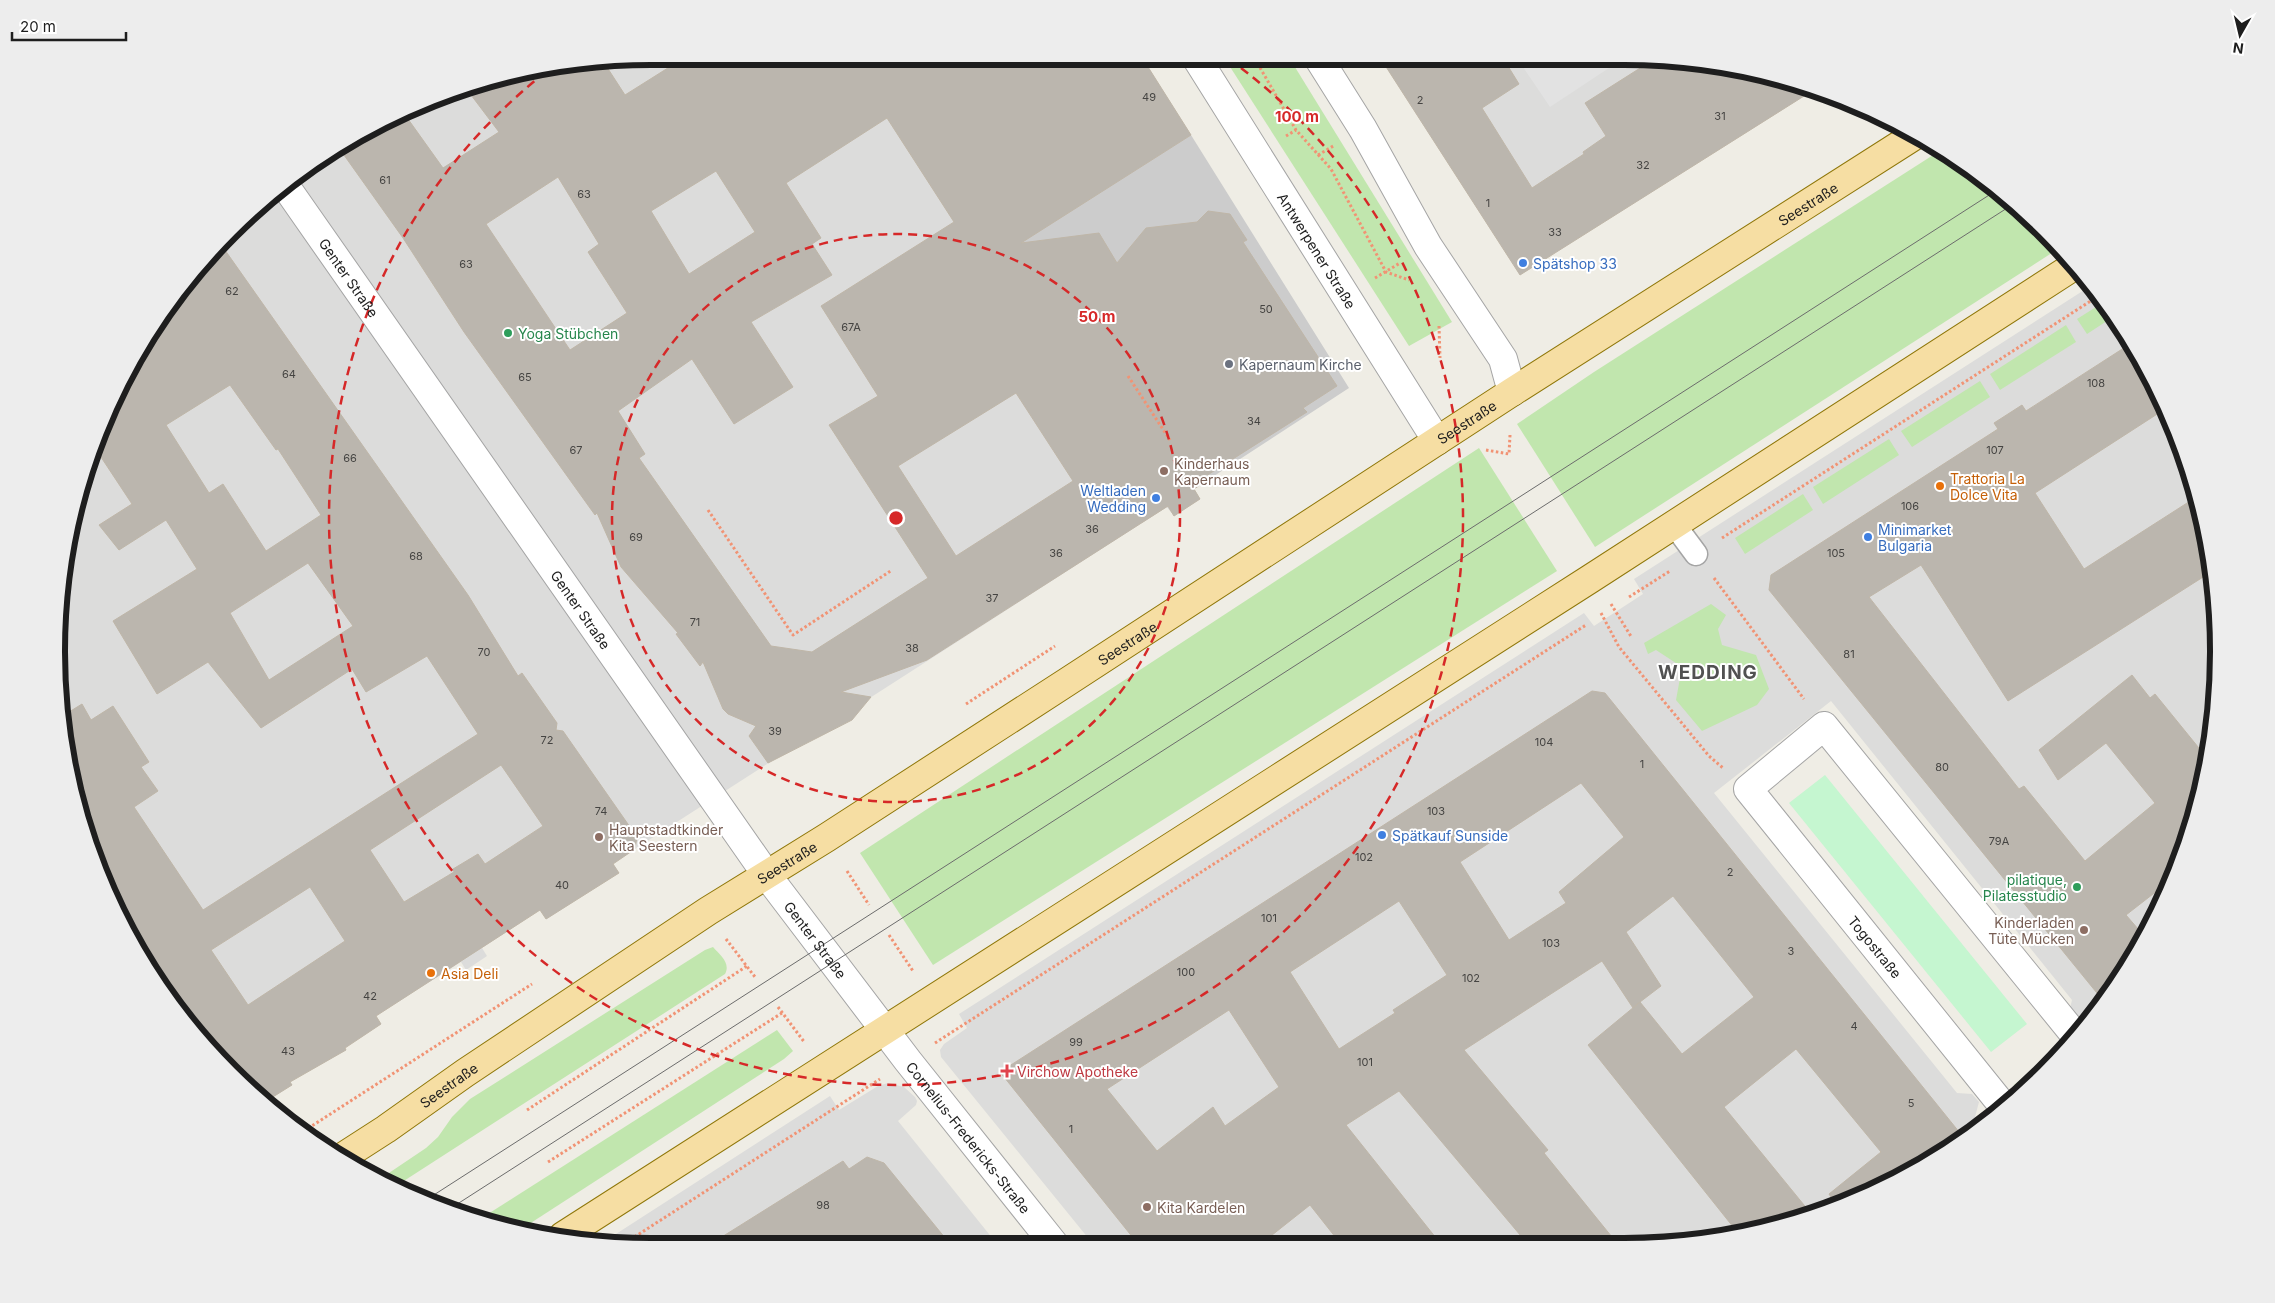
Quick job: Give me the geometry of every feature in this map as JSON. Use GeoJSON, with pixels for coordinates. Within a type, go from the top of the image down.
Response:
{"type":"FeatureCollection","features":[{"type":"Feature","properties":{"kind":"main road","name":"Seestraße"},"geometry":{"type":"LineString","coordinates":[[348,1153],[708,911],[1067,682],[1512,392],[1909,139]]}},
{"type":"Feature","properties":{"kind":"main road"},"geometry":{"type":"LineString","coordinates":[[569,1232],[1590,579],[1673,523],[2068,270]]}},
{"type":"Feature","properties":{"kind":"street","name":"Antwerpener Straße"},"geometry":{"type":"LineString","coordinates":[[1202,65],[1437,441]]}},
{"type":"Feature","properties":{"kind":"street"},"geometry":{"type":"LineString","coordinates":[[1323,65],[1364,129],[1428,246],[1503,359],[1512,392]]}},
{"type":"Feature","properties":{"kind":"street","name":"Genter Straße"},"geometry":{"type":"LineString","coordinates":[[289,191],[766,874],[884,1031]]}},
{"type":"Feature","properties":{"kind":"street"},"geometry":{"type":"LineString","coordinates":[[1748,789],[1824,726],[2071,1030]]}},
{"type":"Feature","properties":{"kind":"street","name":"Togostraße"},"geometry":{"type":"LineString","coordinates":[[1748,789],[1999,1101]]}},
{"type":"Feature","properties":{"kind":"street","name":"Cornelius-Fredericks-Straße"},"geometry":{"type":"LineString","coordinates":[[884,1031],[1049,1238]]}},
{"type":"Feature","properties":{"kind":"lane"},"geometry":{"type":"LineString","coordinates":[[1673,523],[1696,554]]}},
{"type":"Feature","properties":{"kind":"path"},"geometry":{"type":"LineString","coordinates":[[1258,65],[1296,130],[1331,169],[1386,272],[1414,282]]}},
{"type":"Feature","properties":{"kind":"path"},"geometry":{"type":"LineString","coordinates":[[1345,294],[1428,246]]}},
{"type":"Feature","properties":{"kind":"path"},"geometry":{"type":"LineString","coordinates":[[1630,596],[2093,300]]}},
{"type":"Feature","properties":{"kind":"path"},"geometry":{"type":"LineString","coordinates":[[1438,320],[1440,358]]}},
{"type":"Feature","properties":{"kind":"path"},"geometry":{"type":"LineString","coordinates":[[1128,376],[1170,440]]}},
{"type":"Feature","properties":{"kind":"path"},"geometry":{"type":"LineString","coordinates":[[708,510],[793,635],[892,570]]}},
{"type":"Feature","properties":{"kind":"path"},"geometry":{"type":"LineString","coordinates":[[1590,579],[1602,614],[1619,647],[1708,756],[1748,789]]}},
{"type":"Feature","properties":{"kind":"path"},"geometry":{"type":"LineString","coordinates":[[1716,581],[1824,726]]}},
{"type":"Feature","properties":{"kind":"path"},"geometry":{"type":"LineString","coordinates":[[965,1024],[1602,614]]}},
{"type":"Feature","properties":{"kind":"path"},"geometry":{"type":"LineString","coordinates":[[847,871],[870,905]]}},
{"type":"Feature","properties":{"kind":"path"},"geometry":{"type":"LineString","coordinates":[[889,935],[914,972]]}},
{"type":"Feature","properties":{"kind":"path"},"geometry":{"type":"LineString","coordinates":[[724,936],[755,977]]}},
{"type":"Feature","properties":{"kind":"path"},"geometry":{"type":"LineString","coordinates":[[527,1110],[747,966]]}},
{"type":"Feature","properties":{"kind":"path"},"geometry":{"type":"LineString","coordinates":[[309,1128],[537,982]]}},
{"type":"Feature","properties":{"kind":"path"},"geometry":{"type":"LineString","coordinates":[[778,1007],[806,1044]]}},
{"type":"Feature","properties":{"kind":"path"},"geometry":{"type":"LineString","coordinates":[[548,1162],[782,1013]]}},
{"type":"Feature","properties":{"kind":"path"},"geometry":{"type":"LineString","coordinates":[[635,1238],[837,1106]]}},
{"type":"Feature","properties":{"kind":"shaded area"},"geometry":{"type":"Polygon","coordinates":[[[652,65],[1147,65],[1191,135],[978,269],[1142,523],[613,863],[619,873],[547,919],[540,910],[482,948],[487,956],[466,970],[461,962],[376,1016],[381,1024],[360,1038],[355,1030],[340,1039],[346,1050],[309,1071],[303,1063],[285,1075],[292,1085],[272,1098],[237,1066],[186,1009],[144,945],[125,911],[96,840],[76,766],[70,728],[66,690],[66,613],[76,537],[85,500],[96,463],[125,392],[144,358],[186,294],[237,237],[265,211],[294,186],[358,144],[392,125],[463,96],[537,76],[613,66],[652,65]]]}},
{"type":"Feature","properties":{"kind":"shaded area"},"geometry":{"type":"Polygon","coordinates":[[[1385,65],[1662,66],[1738,76],[1807,94],[1520,275],[1385,65]]]}},
{"type":"Feature","properties":{"kind":"shaded area"},"geometry":{"type":"Polygon","coordinates":[[[1522,65],[1613,65],[1550,107],[1522,65]]]}},
{"type":"Feature","properties":{"kind":"shaded area"},"geometry":{"type":"Polygon","coordinates":[[[1191,135],[1349,388],[1194,489],[1200,499],[1174,516],[1167,507],[1142,523],[978,269],[1191,135]]]}},
{"type":"Feature","properties":{"kind":"shaded area"},"geometry":{"type":"Polygon","coordinates":[[[2085,289],[2111,326],[2150,392],[2179,463],[2199,537],[2209,613],[2210,652],[2209,690],[2199,766],[2179,840],[2150,911],[2131,945],[2089,1009],[2076,1022],[2069,1013],[2072,1000],[1831,701],[1714,793],[1957,1093],[1972,1094],[1979,1102],[1975,1117],[1977,1120],[1917,1159],[1883,1178],[1848,1193],[1812,1207],[1775,1218],[1738,1227],[1700,1233],[1624,1238],[1088,1238],[941,1057],[940,1050],[944,1044],[967,1028],[959,1014],[1584,613],[1594,626],[1643,594],[1634,579],[2085,289]]]}},
{"type":"Feature","properties":{"kind":"shaded area"},"geometry":{"type":"Polygon","coordinates":[[[888,1083],[904,1087],[915,1097],[916,1105],[898,1121],[992,1238],[612,1237],[830,1096],[839,1110],[878,1086],[888,1083]]]}},
{"type":"Feature","properties":{"kind":"green space"},"geometry":{"type":"Polygon","coordinates":[[[1229,65],[1294,65],[1452,322],[1409,346],[1229,65]]]}},
{"type":"Feature","properties":{"kind":"green space"},"geometry":{"type":"Polygon","coordinates":[[[1934,155],[1981,186],[2038,237],[2052,253],[1595,547],[1517,424],[1594,372],[1934,155]]]}},
{"type":"Feature","properties":{"kind":"green space"},"geometry":{"type":"Polygon","coordinates":[[[2097,306],[2107,321],[2087,334],[2077,319],[2097,306]]]}},
{"type":"Feature","properties":{"kind":"green space"},"geometry":{"type":"Polygon","coordinates":[[[2066,325],[2076,342],[2000,390],[1990,374],[2066,325]]]}},
{"type":"Feature","properties":{"kind":"green space"},"geometry":{"type":"Polygon","coordinates":[[[1980,381],[1990,397],[1912,447],[1901,431],[1980,381]]]}},
{"type":"Feature","properties":{"kind":"green space"},"geometry":{"type":"Polygon","coordinates":[[[1889,439],[1899,455],[1823,504],[1813,487],[1889,439]]]}},
{"type":"Feature","properties":{"kind":"green space"},"geometry":{"type":"Polygon","coordinates":[[[1479,448],[1557,571],[933,965],[860,853],[1479,448]]]}},
{"type":"Feature","properties":{"kind":"green space"},"geometry":{"type":"Polygon","coordinates":[[[1803,494],[1813,510],[1745,554],[1735,538],[1803,494]]]}},
{"type":"Feature","properties":{"kind":"green space"},"geometry":{"type":"Polygon","coordinates":[[[1711,604],[1726,615],[1718,629],[1722,645],[1756,655],[1769,689],[1757,705],[1702,731],[1676,700],[1682,667],[1656,650],[1648,654],[1644,643],[1711,604]]]}},
{"type":"Feature","properties":{"kind":"green space"},"geometry":{"type":"Polygon","coordinates":[[[1825,775],[2027,1024],[1991,1052],[1789,803],[1825,775]]]}},
{"type":"Feature","properties":{"kind":"green space"},"geometry":{"type":"Polygon","coordinates":[[[713,947],[721,956],[727,966],[725,974],[402,1182],[386,1175],[426,1148],[438,1137],[452,1117],[470,1099],[705,950],[713,947]]]}},
{"type":"Feature","properties":{"kind":"green space"},"geometry":{"type":"Polygon","coordinates":[[[777,1030],[793,1051],[784,1059],[528,1225],[487,1214],[777,1030]]]}},
{"type":"Feature","properties":{"kind":"green space"},"geometry":{"type":"Polygon","coordinates":[[[2040,1064],[2016,1087],[2014,1085],[2040,1064]]]}},
{"type":"Feature","properties":{"kind":"building"},"geometry":{"type":"Polygon","coordinates":[[[673,65],[1147,65],[1191,135],[1021,243],[1099,233],[1117,263],[1146,228],[1197,222],[1208,211],[1230,214],[1247,240],[1243,242],[1337,386],[1303,408],[1307,412],[1206,476],[1208,480],[1194,489],[1200,499],[1174,516],[1168,506],[927,660],[841,692],[871,697],[852,720],[768,763],[749,736],[756,726],[728,714],[723,709],[703,662],[700,666],[676,634],[678,633],[621,567],[597,513],[595,515],[464,332],[403,238],[343,153],[392,125],[408,118],[443,168],[499,132],[470,94],[537,76],[607,67],[625,95],[673,65]],[[887,118],[786,183],[821,238],[812,244],[832,275],[751,322],[793,387],[734,424],[692,359],[618,411],[645,454],[639,458],[771,646],[812,652],[928,578],[829,425],[878,396],[821,306],[954,222],[887,118]],[[716,171],[651,211],[689,274],[755,232],[716,171]],[[558,177],[486,224],[570,350],[627,313],[588,252],[599,244],[558,177]],[[1016,393],[898,466],[956,556],[1073,481],[1016,393]]]}},
{"type":"Feature","properties":{"kind":"building"},"geometry":{"type":"Polygon","coordinates":[[[1385,65],[1507,65],[1519,84],[1482,108],[1532,188],[1584,154],[1583,152],[1606,136],[1585,103],[1644,66],[1700,70],[1738,76],[1807,94],[1520,275],[1385,65]]]}},
{"type":"Feature","properties":{"kind":"building"},"geometry":{"type":"Polygon","coordinates":[[[225,250],[468,595],[518,676],[522,673],[557,723],[556,730],[563,731],[637,837],[635,849],[613,864],[619,873],[546,919],[540,910],[376,1016],[381,1024],[345,1048],[346,1050],[290,1082],[292,1085],[272,1098],[237,1066],[186,1009],[144,945],[125,911],[96,840],[85,803],[76,766],[68,712],[82,704],[91,720],[113,706],[149,762],[141,767],[158,791],[134,807],[203,910],[478,734],[427,656],[366,692],[352,669],[261,728],[208,662],[157,694],[113,621],[197,569],[166,520],[119,550],[99,525],[132,504],[99,455],[125,392],[144,358],[186,294],[225,250]],[[230,385],[166,425],[209,493],[223,484],[266,551],[321,515],[278,449],[276,450],[230,385]],[[308,563],[230,613],[269,680],[353,626],[308,563]],[[501,765],[370,850],[404,902],[454,872],[453,869],[478,854],[485,864],[543,826],[501,765]],[[310,887],[211,950],[248,1005],[345,941],[310,887]]]}},
{"type":"Feature","properties":{"kind":"building"},"geometry":{"type":"Polygon","coordinates":[[[2124,348],[2150,392],[2159,413],[2035,493],[2084,569],[2190,501],[2199,537],[2205,576],[2008,701],[1921,565],[1869,597],[2019,789],[2024,786],[2085,861],[2155,803],[2106,743],[2058,780],[2039,750],[2132,675],[2150,698],[2155,694],[2201,751],[2190,803],[2179,840],[2165,876],[2159,889],[2126,915],[2139,930],[2099,995],[1769,590],[1771,575],[1998,429],[1994,423],[2022,405],[2026,411],[2124,348]]]}},
{"type":"Feature","properties":{"kind":"building"},"geometry":{"type":"Polygon","coordinates":[[[1592,691],[1605,693],[1959,1132],[1883,1178],[1832,1199],[1829,1194],[1881,1152],[1796,1049],[1724,1107],[1807,1209],[1734,1228],[1588,1045],[1633,1008],[1602,961],[1464,1050],[1548,1150],[1544,1153],[1613,1238],[1523,1238],[1399,1091],[1346,1125],[1436,1238],[1336,1238],[1310,1205],[1268,1238],[1133,1238],[1000,1072],[1592,691]],[[1581,783],[1460,862],[1509,940],[1566,903],[1559,892],[1624,837],[1581,783]],[[1673,896],[1626,932],[1661,986],[1640,1002],[1682,1054],[1754,997],[1673,896]],[[1399,901],[1290,972],[1339,1049],[1395,1013],[1393,1010],[1447,975],[1399,901]],[[1229,1010],[1107,1089],[1157,1151],[1213,1107],[1225,1126],[1279,1087],[1229,1010]]]}},
{"type":"Feature","properties":{"kind":"building"},"geometry":{"type":"Polygon","coordinates":[[[867,1157],[884,1163],[945,1238],[720,1238],[843,1161],[849,1169],[867,1157]]]}},
{"type":"Feature","properties":{"kind":"tram line"},"geometry":{"type":"LineString","coordinates":[[433,1195],[1990,194]]}},
{"type":"Feature","properties":{"kind":"tram line"},"geometry":{"type":"LineString","coordinates":[[457,1204],[2007,208]]}},
{"type":"Feature","properties":{"kind":"place","name":"Spätshop 33"},"geometry":{"type":"Point","coordinates":[1523,263]}},
{"type":"Feature","properties":{"kind":"place","name":"Yoga Stübchen"},"geometry":{"type":"Point","coordinates":[508,333]}},
{"type":"Feature","properties":{"kind":"place","name":"Kapernaum Kirche"},"geometry":{"type":"Point","coordinates":[1229,364]}},
{"type":"Feature","properties":{"kind":"place","name":"Kinderhaus Kapernaum"},"geometry":{"type":"Point","coordinates":[1164,471]}},
{"type":"Feature","properties":{"kind":"place","name":"Trattoria La Dolce Vita"},"geometry":{"type":"Point","coordinates":[1940,486]}},
{"type":"Feature","properties":{"kind":"place","name":"Weltladen Wedding"},"geometry":{"type":"Point","coordinates":[1156,498]}},
{"type":"Feature","properties":{"kind":"place","name":"Minimarket Bulgaria"},"geometry":{"type":"Point","coordinates":[1868,537]}},
{"type":"Feature","properties":{"kind":"place","name":"Spätkauf Sunside"},"geometry":{"type":"Point","coordinates":[1382,835]}},
{"type":"Feature","properties":{"kind":"place","name":"Hauptstadtkinder Kita Seestern"},"geometry":{"type":"Point","coordinates":[599,837]}},
{"type":"Feature","properties":{"kind":"place","name":"pilatique, Pilatesstudio"},"geometry":{"type":"Point","coordinates":[2077,887]}},
{"type":"Feature","properties":{"kind":"place","name":"Kinderladen Tüte Mücken"},"geometry":{"type":"Point","coordinates":[2084,930]}},
{"type":"Feature","properties":{"kind":"place","name":"Asia Deli"},"geometry":{"type":"Point","coordinates":[431,973]}},
{"type":"Feature","properties":{"kind":"place","name":"Virchow Apotheke"},"geometry":{"type":"Point","coordinates":[1007,1071]}},
{"type":"Feature","properties":{"kind":"place","name":"Kita Kardelen"},"geometry":{"type":"Point","coordinates":[1147,1207]}},
{"type":"Feature","properties":{"kind":"district","name":"WEDDING"},"geometry":{"type":"Point","coordinates":[1708,672]}}]}
